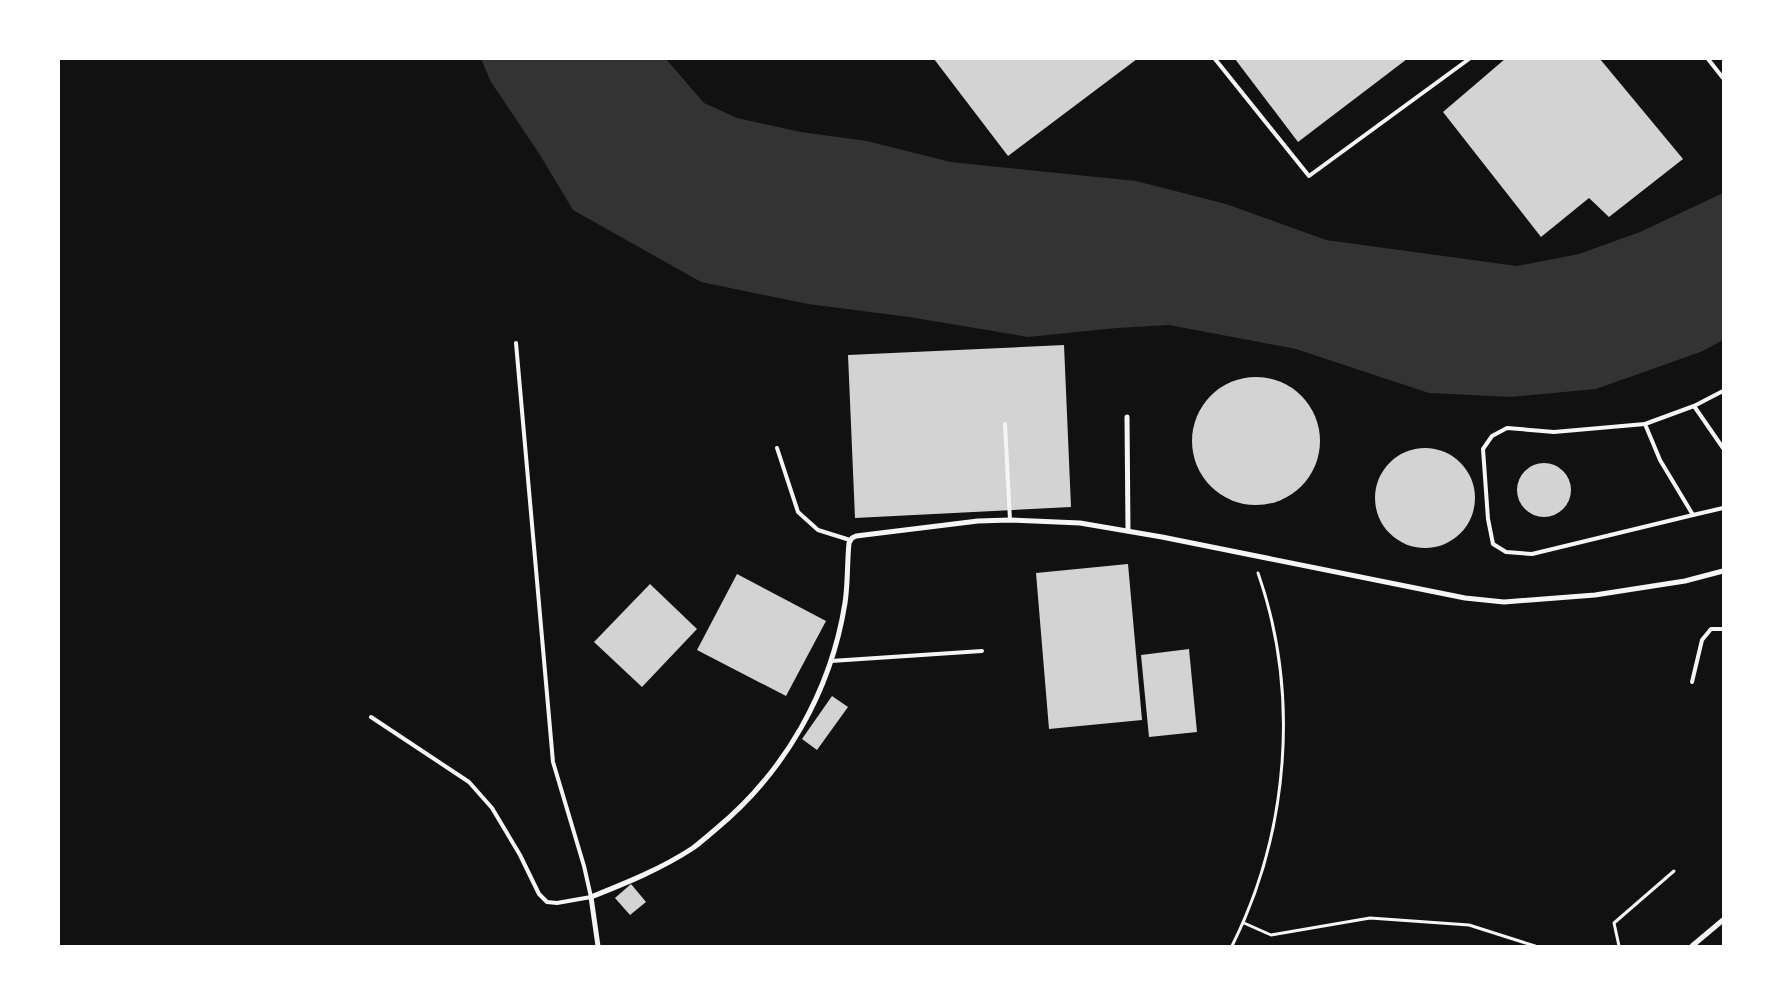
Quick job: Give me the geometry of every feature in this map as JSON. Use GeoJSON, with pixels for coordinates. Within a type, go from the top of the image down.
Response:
{"type":"FeatureCollection","features":[{"type":"Feature","properties":{"kind":"street"},"geometry":{"type":"LineString","coordinates":[[1127,417],[1128,531]]}},
{"type":"Feature","properties":{"kind":"street"},"geometry":{"type":"LineString","coordinates":[[598,946],[591,897],[642,877],[694,847],[739,810],[778,766],[809,715],[831,661],[845,603],[850,540],[856,536],[978,521],[1010,520],[1080,523],[1465,598],[1504,602],[1595,595],[1685,581],[1723,572]]}},
{"type":"Feature","properties":{"kind":"street"},"geometry":{"type":"LineString","coordinates":[[1692,946],[1723,920]]}},
{"type":"Feature","properties":{"kind":"lane"},"geometry":{"type":"LineString","coordinates":[[1215,59],[1309,176],[1469,59]]}},
{"type":"Feature","properties":{"kind":"lane"},"geometry":{"type":"LineString","coordinates":[[1708,59],[1723,78]]}},
{"type":"Feature","properties":{"kind":"lane"},"geometry":{"type":"LineString","coordinates":[[371,717],[469,782],[492,808],[520,855],[539,894],[548,902],[557,903],[591,897],[584,866],[553,762],[516,343]]}},
{"type":"Feature","properties":{"kind":"lane"},"geometry":{"type":"LineString","coordinates":[[1723,391],[1694,406],[1645,424],[1554,432],[1507,428],[1492,436],[1483,449],[1488,520],[1493,544],[1506,552],[1532,554],[1723,508]]}},
{"type":"Feature","properties":{"kind":"lane"},"geometry":{"type":"LineString","coordinates":[[1694,406],[1723,448]]}},
{"type":"Feature","properties":{"kind":"lane"},"geometry":{"type":"LineString","coordinates":[[1006,424],[1010,520]]}},
{"type":"Feature","properties":{"kind":"lane"},"geometry":{"type":"LineString","coordinates":[[1645,424],[1660,460],[1694,515]]}},
{"type":"Feature","properties":{"kind":"lane"},"geometry":{"type":"LineString","coordinates":[[777,448],[798,512],[818,530],[850,540]]}},
{"type":"Feature","properties":{"kind":"lane"},"geometry":{"type":"LineString","coordinates":[[1692,682],[1702,640],[1710,629],[1723,629]]}},
{"type":"Feature","properties":{"kind":"lane"},"geometry":{"type":"LineString","coordinates":[[831,661],[982,651]]}},
{"type":"Feature","properties":{"kind":"path"},"geometry":{"type":"LineString","coordinates":[[1232,946],[1244,923],[1268,852],[1280,788],[1284,723],[1279,659],[1266,595]]}},
{"type":"Feature","properties":{"kind":"path"},"geometry":{"type":"LineString","coordinates":[[1619,946],[1614,922],[1674,871]]}},
{"type":"Feature","properties":{"kind":"path"},"geometry":{"type":"LineString","coordinates":[[1244,923],[1271,935],[1370,918],[1469,925],[1535,946]]}},
{"type":"Feature","properties":{"kind":"shaded area"},"geometry":{"type":"Polygon","coordinates":[[[481,59],[666,59],[704,103],[737,118],[801,132],[867,141],[951,162],[1136,181],[1226,204],[1326,240],[1517,266],[1579,254],[1640,232],[1723,193],[1723,340],[1703,351],[1596,389],[1511,397],[1429,393],[1296,349],[1169,325],[1028,337],[909,317],[808,304],[701,282],[573,210],[540,155],[491,82],[481,59]]]}},
{"type":"Feature","properties":{"kind":"building"},"geometry":{"type":"Polygon","coordinates":[[[934,59],[1137,59],[1008,156],[934,59]]]}},
{"type":"Feature","properties":{"kind":"building"},"geometry":{"type":"Polygon","coordinates":[[[1235,59],[1407,59],[1298,142],[1235,59]]]}},
{"type":"Feature","properties":{"kind":"building"},"geometry":{"type":"Polygon","coordinates":[[[1505,59],[1600,59],[1683,159],[1609,217],[1589,198],[1541,237],[1443,112],[1505,59]]]}},
{"type":"Feature","properties":{"kind":"building"},"geometry":{"type":"Polygon","coordinates":[[[1064,345],[1071,507],[855,518],[848,355],[1064,345]]]}},
{"type":"Feature","properties":{"kind":"building"},"geometry":{"type":"Polygon","coordinates":[[[1256,377],[1281,381],[1302,395],[1316,416],[1320,441],[1316,466],[1302,487],[1281,501],[1256,505],[1231,501],[1210,487],[1196,466],[1192,441],[1196,416],[1210,395],[1231,381],[1256,377]]]}},
{"type":"Feature","properties":{"kind":"building"},"geometry":{"type":"Polygon","coordinates":[[[1425,448],[1444,451],[1461,462],[1472,479],[1475,498],[1472,517],[1461,534],[1444,545],[1425,548],[1406,545],[1389,534],[1378,517],[1375,498],[1378,479],[1389,462],[1406,451],[1425,448]]]}},
{"type":"Feature","properties":{"kind":"building"},"geometry":{"type":"Polygon","coordinates":[[[1544,463],[1554,465],[1563,471],[1569,480],[1571,490],[1569,500],[1563,509],[1554,515],[1544,517],[1534,515],[1525,509],[1519,500],[1517,490],[1519,480],[1525,471],[1534,465],[1544,463]]]}},
{"type":"Feature","properties":{"kind":"building"},"geometry":{"type":"Polygon","coordinates":[[[1128,564],[1142,720],[1049,729],[1036,573],[1128,564]]]}},
{"type":"Feature","properties":{"kind":"building"},"geometry":{"type":"Polygon","coordinates":[[[737,574],[826,621],[786,696],[697,650],[737,574]]]}},
{"type":"Feature","properties":{"kind":"building"},"geometry":{"type":"Polygon","coordinates":[[[650,584],[697,629],[642,687],[594,642],[650,584]]]}},
{"type":"Feature","properties":{"kind":"building"},"geometry":{"type":"Polygon","coordinates":[[[1189,649],[1197,732],[1149,737],[1141,655],[1189,649]]]}},
{"type":"Feature","properties":{"kind":"building"},"geometry":{"type":"Polygon","coordinates":[[[832,696],[848,707],[817,750],[802,739],[832,696]]]}},
{"type":"Feature","properties":{"kind":"building"},"geometry":{"type":"Polygon","coordinates":[[[631,884],[646,902],[630,915],[615,898],[631,884]]]}}]}
